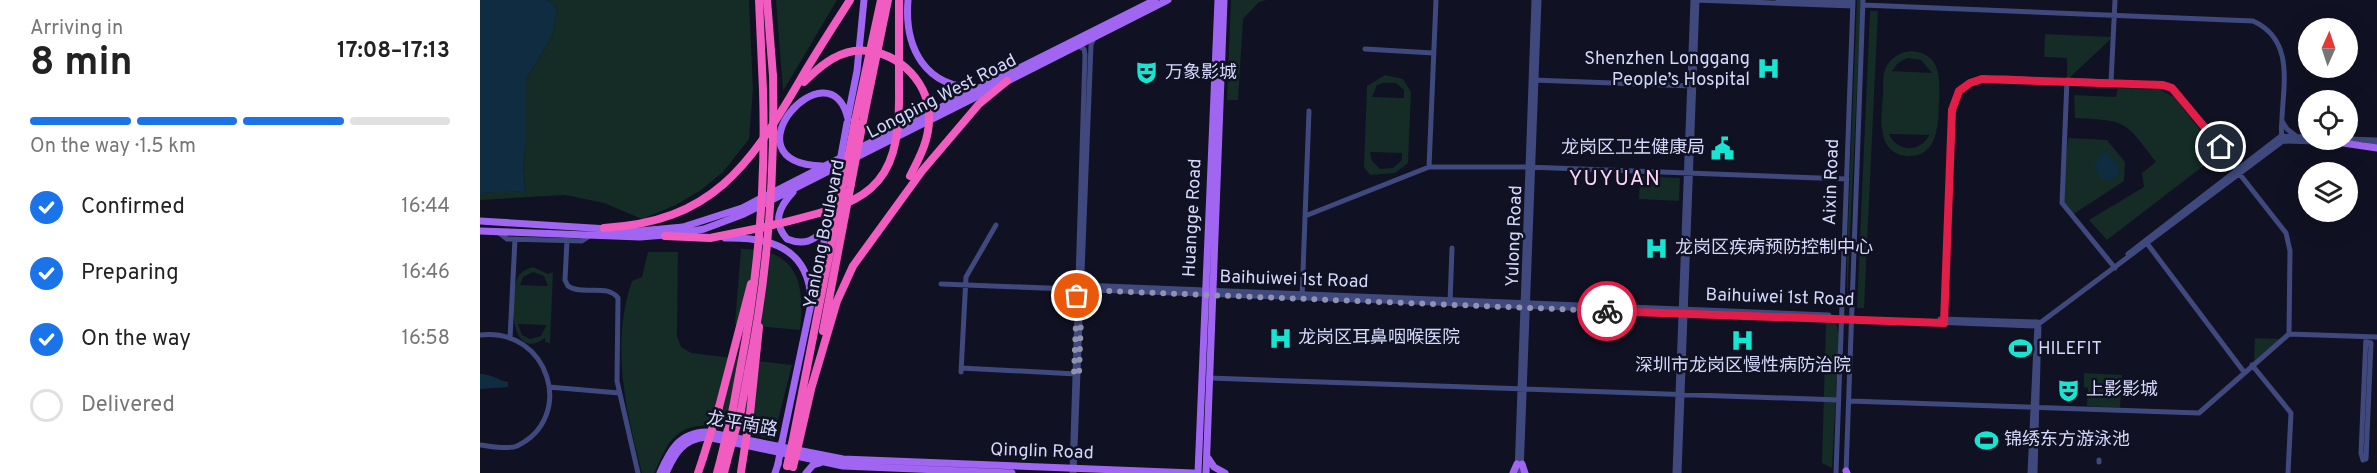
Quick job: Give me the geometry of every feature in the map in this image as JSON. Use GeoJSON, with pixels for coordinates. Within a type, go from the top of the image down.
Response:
{"type":"FeatureCollection","features":[{"type":"Feature","properties":{"kind":"highway"},"geometry":{"type":"LineString","coordinates":[[741,472],[750,414],[748,372],[762,184],[763,90],[759,0]]}},
{"type":"Feature","properties":{"kind":"highway"},"geometry":{"type":"LineString","coordinates":[[717,473],[724,460],[748,372],[759,320],[772,161],[773,76],[767,0]]}},
{"type":"Feature","properties":{"kind":"highway"},"geometry":{"type":"LineString","coordinates":[[604,228],[632,226],[680,212],[709,196],[750,159],[802,81],[850,0]]}},
{"type":"Feature","properties":{"kind":"highway","name":"Yanlong Boulevard"},"geometry":{"type":"LineString","coordinates":[[799,450],[838,192],[881,0]]}},
{"type":"Feature","properties":{"kind":"highway","name":"Yanlong Boulevard"},"geometry":{"type":"LineString","coordinates":[[789,470],[799,450],[851,184],[854,120],[888,0]]}},
{"type":"Feature","properties":{"kind":"highway"},"geometry":{"type":"LineString","coordinates":[[665,236],[710,238],[773,225],[841,207],[861,196],[876,182],[895,148],[899,92],[899,0]]}},
{"type":"Feature","properties":{"kind":"highway"},"geometry":{"type":"LineString","coordinates":[[802,81],[831,60],[855,51],[885,55],[905,67],[924,93],[930,118],[926,141],[910,177],[853,266],[840,292],[811,389]]}},
{"type":"Feature","properties":{"kind":"highway"},"geometry":{"type":"LineString","coordinates":[[891,209],[970,114],[1007,81]]}},
{"type":"Feature","properties":{"kind":"highway"},"geometry":{"type":"LineString","coordinates":[[698,473],[730,370],[756,260]]}},
{"type":"Feature","properties":{"kind":"highway"},"geometry":{"type":"LineString","coordinates":[[724,460],[724,473]]}},
{"type":"Feature","properties":{"kind":"main road"},"geometry":{"type":"LineString","coordinates":[[854,120],[864,0]]}},
{"type":"Feature","properties":{"kind":"main road"},"geometry":{"type":"LineString","coordinates":[[908,0],[912,41],[927,70],[950,83],[983,87]]}},
{"type":"Feature","properties":{"kind":"main road","name":"Longping West Road"},"geometry":{"type":"LineString","coordinates":[[480,231],[591,231],[604,228],[656,231],[698,224],[742,208],[1155,0]]}},
{"type":"Feature","properties":{"kind":"main road","name":"Longping West Road"},"geometry":{"type":"LineString","coordinates":[[480,221],[665,236],[719,224],[1168,0]]}},
{"type":"Feature","properties":{"kind":"main road"},"geometry":{"type":"LineString","coordinates":[[1210,0],[1218,14]]}},
{"type":"Feature","properties":{"kind":"main road","name":"Huangge Road"},"geometry":{"type":"LineString","coordinates":[[1206,473],[1203,452],[1218,0]]}},
{"type":"Feature","properties":{"kind":"main road","name":"Huangge Road"},"geometry":{"type":"LineString","coordinates":[[1198,473],[1203,452],[1209,378],[1209,294],[1224,0]]}},
{"type":"Feature","properties":{"kind":"main road"},"geometry":{"type":"LineString","coordinates":[[825,166],[802,163],[788,157],[780,141],[783,124],[801,100],[816,93],[827,93],[841,100],[854,120]]}},
{"type":"Feature","properties":{"kind":"main road"},"geometry":{"type":"LineString","coordinates":[[2358,141],[2377,142]]}},
{"type":"Feature","properties":{"kind":"main road"},"geometry":{"type":"LineString","coordinates":[[797,187],[779,212],[780,228],[788,239],[800,243],[812,240],[821,232],[829,219]]}},
{"type":"Feature","properties":{"kind":"main road"},"geometry":{"type":"LineString","coordinates":[[775,473],[811,313],[829,219],[838,192]]}},
{"type":"Feature","properties":{"kind":"main road"},"geometry":{"type":"LineString","coordinates":[[710,238],[759,239],[778,245],[789,252],[806,276],[811,313]]}},
{"type":"Feature","properties":{"kind":"main road","name":"龙平南路"},"geometry":{"type":"LineString","coordinates":[[660,473],[674,445],[698,432],[730,435],[799,450]]}},
{"type":"Feature","properties":{"kind":"main road","name":"龙平南路"},"geometry":{"type":"LineString","coordinates":[[666,473],[678,449],[686,442],[699,438],[799,450]]}},
{"type":"Feature","properties":{"kind":"main road"},"geometry":{"type":"LineString","coordinates":[[799,450],[822,463]]}},
{"type":"Feature","properties":{"kind":"main road"},"geometry":{"type":"LineString","coordinates":[[799,450],[889,469]]}},
{"type":"Feature","properties":{"kind":"main road"},"geometry":{"type":"LineString","coordinates":[[1176,472],[1192,467],[1203,452],[1214,467],[1225,473]]}},
{"type":"Feature","properties":{"kind":"main road"},"geometry":{"type":"LineString","coordinates":[[806,473],[813,465],[822,463],[889,469]]}},
{"type":"Feature","properties":{"kind":"main road"},"geometry":{"type":"LineString","coordinates":[[1519,464],[1519,473]]}},
{"type":"Feature","properties":{"kind":"main road"},"geometry":{"type":"LineString","coordinates":[[863,468],[876,473]]}},
{"type":"Feature","properties":{"kind":"main road","name":"Qinglin Road"},"geometry":{"type":"LineString","coordinates":[[889,469],[1193,473]]}},
{"type":"Feature","properties":{"kind":"main road","name":"Qinglin Road"},"geometry":{"type":"LineString","coordinates":[[889,469],[1011,473]]}},
{"type":"Feature","properties":{"kind":"main road"},"geometry":{"type":"LineString","coordinates":[[905,473],[916,470]]}},
{"type":"Feature","properties":{"kind":"street"},"geometry":{"type":"LineString","coordinates":[[1429,166],[1436,0]]}},
{"type":"Feature","properties":{"kind":"street","name":"Yulong Road"},"geometry":{"type":"LineString","coordinates":[[1534,0],[1534,80]]}},
{"type":"Feature","properties":{"kind":"street","name":"Yulong Road"},"geometry":{"type":"LineString","coordinates":[[1519,464],[1530,167],[1539,0]]}},
{"type":"Feature","properties":{"kind":"street"},"geometry":{"type":"LineString","coordinates":[[1677,473],[1695,0],[1853,3]]}},
{"type":"Feature","properties":{"kind":"street"},"geometry":{"type":"LineString","coordinates":[[1778,0],[1853,3]]}},
{"type":"Feature","properties":{"kind":"street"},"geometry":{"type":"LineString","coordinates":[[2111,82],[2115,0]]}},
{"type":"Feature","properties":{"kind":"street","name":"Aixin Road"},"geometry":{"type":"LineString","coordinates":[[1836,473],[1853,3]]}},
{"type":"Feature","properties":{"kind":"street"},"geometry":{"type":"LineString","coordinates":[[1863,3],[2114,16],[2242,19],[2261,25],[2277,40],[2284,58],[2282,138],[2270,150],[2239,171]]}},
{"type":"Feature","properties":{"kind":"street","name":"Aixin Road"},"geometry":{"type":"LineString","coordinates":[[1847,472],[1863,3]]}},
{"type":"Feature","properties":{"kind":"street"},"geometry":{"type":"LineString","coordinates":[[1073,471],[1091,45],[1094,38]]}},
{"type":"Feature","properties":{"kind":"street"},"geometry":{"type":"LineString","coordinates":[[1078,46],[1084,49],[1085,55],[1081,288]]}},
{"type":"Feature","properties":{"kind":"street"},"geometry":{"type":"LineString","coordinates":[[1365,49],[1433,53]]}},
{"type":"Feature","properties":{"kind":"street"},"geometry":{"type":"LineString","coordinates":[[1944,321],[1952,110],[1955,97],[1970,83],[1982,79],[2061,82],[2067,80],[2163,85],[2172,88],[2239,171],[2290,241],[2289,334]]}},
{"type":"Feature","properties":{"kind":"street"},"geometry":{"type":"LineString","coordinates":[[1534,80],[1692,86]]}},
{"type":"Feature","properties":{"kind":"street"},"geometry":{"type":"LineString","coordinates":[[2067,80],[2062,203],[2114,266]]}},
{"type":"Feature","properties":{"kind":"street"},"geometry":{"type":"LineString","coordinates":[[1302,297],[1309,111]]}},
{"type":"Feature","properties":{"kind":"street"},"geometry":{"type":"LineString","coordinates":[[2282,120],[2290,133],[2298,136]]}},
{"type":"Feature","properties":{"kind":"street"},"geometry":{"type":"LineString","coordinates":[[2033,473],[2038,324],[2282,138],[2298,137]]}},
{"type":"Feature","properties":{"kind":"street"},"geometry":{"type":"LineString","coordinates":[[2282,138],[2298,139]]}},
{"type":"Feature","properties":{"kind":"street"},"geometry":{"type":"LineString","coordinates":[[2358,139],[2377,142]]}},
{"type":"Feature","properties":{"kind":"street"},"geometry":{"type":"LineString","coordinates":[[2270,150],[2298,142]]}},
{"type":"Feature","properties":{"kind":"street"},"geometry":{"type":"LineString","coordinates":[[1305,216],[1429,166],[1530,167],[1847,180]]}},
{"type":"Feature","properties":{"kind":"street"},"geometry":{"type":"LineString","coordinates":[[996,225],[969,269],[965,285],[961,370],[1077,374]]}},
{"type":"Feature","properties":{"kind":"street"},"geometry":{"type":"LineString","coordinates":[[498,232],[507,238],[515,239],[582,241],[591,231]]}},
{"type":"Feature","properties":{"kind":"street"},"geometry":{"type":"LineString","coordinates":[[510,338],[515,239]]}},
{"type":"Feature","properties":{"kind":"street"},"geometry":{"type":"LineString","coordinates":[[567,240],[565,280],[567,286],[573,289],[609,291],[618,298],[619,393],[638,473]]}},
{"type":"Feature","properties":{"kind":"street"},"geometry":{"type":"LineString","coordinates":[[2146,242],[2244,372]]}},
{"type":"Feature","properties":{"kind":"street"},"geometry":{"type":"LineString","coordinates":[[1450,303],[1452,248]]}},
{"type":"Feature","properties":{"kind":"street","name":"Baihuiwei 1st Road"},"geometry":{"type":"LineString","coordinates":[[941,284],[2038,324]]}},
{"type":"Feature","properties":{"kind":"street"},"geometry":{"type":"LineString","coordinates":[[1849,401],[2199,413],[2289,334],[2366,340],[2377,338]]}},
{"type":"Feature","properties":{"kind":"street"},"geometry":{"type":"LineString","coordinates":[[480,335],[510,338],[534,353],[545,370],[549,387],[547,409],[539,426],[526,439],[515,447],[480,445]]}},
{"type":"Feature","properties":{"kind":"street"},"geometry":{"type":"LineString","coordinates":[[2364,460],[2361,453],[2366,340]]}},
{"type":"Feature","properties":{"kind":"street"},"geometry":{"type":"LineString","coordinates":[[2252,365],[2291,413],[2288,473]]}},
{"type":"Feature","properties":{"kind":"street"},"geometry":{"type":"LineString","coordinates":[[1209,378],[1839,400]]}},
{"type":"Feature","properties":{"kind":"street"},"geometry":{"type":"LineString","coordinates":[[549,387],[619,393]]}},
{"type":"Feature","properties":{"kind":"green space"},"geometry":{"type":"Polygon","coordinates":[[[546,0],[749,0],[753,90],[749,139],[723,172],[701,190],[676,205],[642,219],[604,203],[565,195],[480,200],[480,193],[525,190],[523,163],[526,144],[526,79],[552,36],[557,11],[553,3],[546,0]]]}},
{"type":"Feature","properties":{"kind":"green space"},"geometry":{"type":"Polygon","coordinates":[[[776,0],[837,0],[783,91],[776,0]]]}},
{"type":"Feature","properties":{"kind":"green space"},"geometry":{"type":"Polygon","coordinates":[[[1231,0],[1267,0],[1259,2],[1243,19],[1238,100],[1227,100],[1231,0]]]}},
{"type":"Feature","properties":{"kind":"green space"},"geometry":{"type":"Polygon","coordinates":[[[1857,0],[1861,0],[1847,303],[1847,247],[1857,0]]]}},
{"type":"Feature","properties":{"kind":"green space"},"geometry":{"type":"Polygon","coordinates":[[[1870,11],[1878,11],[1864,308],[1857,308],[1870,11]]]}},
{"type":"Feature","properties":{"kind":"green space"},"geometry":{"type":"Polygon","coordinates":[[[2045,34],[2113,37],[2067,80],[2067,58],[2044,57],[2045,34]]]}},
{"type":"Feature","properties":{"kind":"green space"},"geometry":{"type":"Polygon","coordinates":[[[1911,51],[1929,57],[1937,69],[1939,77],[1938,121],[1931,146],[1918,155],[1908,156],[1890,149],[1883,134],[1883,80],[1889,62],[1901,53],[1911,51]],[[1907,58],[1898,63],[1892,71],[1932,73],[1921,60],[1907,58]],[[1889,134],[1897,144],[1908,148],[1920,145],[1929,136],[1929,135],[1889,134]]]}},
{"type":"Feature","properties":{"kind":"green space"},"geometry":{"type":"Polygon","coordinates":[[[1385,75],[1403,79],[1411,92],[1408,163],[1395,173],[1370,175],[1364,167],[1367,86],[1385,75]],[[1396,83],[1377,85],[1372,97],[1404,98],[1404,90],[1396,83]],[[1370,152],[1372,161],[1380,169],[1393,168],[1402,160],[1402,153],[1370,152]]]}},
{"type":"Feature","properties":{"kind":"green space"},"geometry":{"type":"Polygon","coordinates":[[[2118,88],[2160,90],[2174,97],[2219,154],[2107,240],[2089,220],[2144,187],[2142,173],[2156,162],[2130,130],[2123,125],[2106,120],[2075,118],[2074,95],[2116,97],[2118,88]]]}},
{"type":"Feature","properties":{"kind":"green space"},"geometry":{"type":"Polygon","coordinates":[[[2068,138],[2107,140],[2125,162],[2124,181],[2072,215],[2062,203],[2068,138]]]}},
{"type":"Feature","properties":{"kind":"green space"},"geometry":{"type":"Polygon","coordinates":[[[1640,176],[1680,178],[1679,201],[1639,199],[1640,176]]]}},
{"type":"Feature","properties":{"kind":"green space"},"geometry":{"type":"Polygon","coordinates":[[[741,249],[760,250],[774,254],[793,271],[801,297],[800,330],[735,324],[741,249]]]}},
{"type":"Feature","properties":{"kind":"green space"},"geometry":{"type":"Polygon","coordinates":[[[648,252],[678,252],[677,336],[681,347],[691,353],[792,365],[773,440],[725,427],[699,426],[678,434],[670,442],[654,473],[642,473],[626,402],[621,353],[625,305],[632,281],[642,277],[648,252]]]}},
{"type":"Feature","properties":{"kind":"green space"},"geometry":{"type":"Polygon","coordinates":[[[533,267],[548,274],[553,272],[550,343],[545,342],[545,338],[533,344],[524,342],[518,335],[515,324],[513,298],[515,286],[521,273],[533,267]],[[533,272],[523,277],[520,285],[548,286],[544,276],[533,272]],[[518,324],[522,335],[530,339],[541,336],[546,326],[546,325],[518,324]]]}},
{"type":"Feature","properties":{"kind":"green space"},"geometry":{"type":"Polygon","coordinates":[[[1830,319],[1837,325],[1839,340],[1832,468],[1822,463],[1826,323],[1830,319]]]}},
{"type":"Feature","properties":{"kind":"green space"},"geometry":{"type":"Polygon","coordinates":[[[2255,338],[2281,339],[2254,361],[2255,338]]]}},
{"type":"Feature","properties":{"kind":"green space"},"geometry":{"type":"Polygon","coordinates":[[[2084,373],[2122,375],[2120,408],[2087,406],[2088,388],[2084,387],[2084,373]]]}},
{"type":"Feature","properties":{"kind":"water"},"geometry":{"type":"Polygon","coordinates":[[[480,0],[546,0],[553,3],[557,11],[552,36],[526,79],[526,144],[523,163],[525,191],[480,193],[480,0]]]}},
{"type":"Feature","properties":{"kind":"water"},"geometry":{"type":"Polygon","coordinates":[[[2104,150],[2117,165],[2119,173],[2112,179],[2101,179],[2094,165],[2104,150]]]}},
{"type":"Feature","properties":{"kind":"water"},"geometry":{"type":"Polygon","coordinates":[[[480,374],[508,382],[508,387],[480,389],[480,374]]]}},
{"type":"Feature","properties":{"kind":"way so far"},"geometry":{"type":"LineString","coordinates":[[1077,296],[1074,374],[1079,374],[1082,290],[1607,311]]}},
{"type":"Feature","properties":{"kind":"place","name":"Shenzhen Longgang People’s Hospital"},"geometry":{"type":"Point","coordinates":[1768,69]}},
{"type":"Feature","properties":{"kind":"place","name":"万象影城"},"geometry":{"type":"Point","coordinates":[1147,73]}},
{"type":"Feature","properties":{"kind":"place","name":"龙岗区卫生健康局"},"geometry":{"type":"Point","coordinates":[1723,148]}},
{"type":"Feature","properties":{"kind":"place","name":"龙岗区疾病预防控制中心"},"geometry":{"type":"Point","coordinates":[1657,248]}},
{"type":"Feature","properties":{"kind":"place","name":"龙岗区耳鼻咽喉医院"},"geometry":{"type":"Point","coordinates":[1280,338]}},
{"type":"Feature","properties":{"kind":"place","name":"深圳市龙岗区慢性病防治院"},"geometry":{"type":"Point","coordinates":[1743,340]}},
{"type":"Feature","properties":{"kind":"place","name":"HILEFIT"},"geometry":{"type":"Point","coordinates":[2020,349]}},
{"type":"Feature","properties":{"kind":"place","name":"上影影城"},"geometry":{"type":"Point","coordinates":[2068,390]}},
{"type":"Feature","properties":{"kind":"place","name":"锦绣东方游泳池"},"geometry":{"type":"Point","coordinates":[1986,440]}},
{"type":"Feature","properties":{"kind":"district","name":"YUYUAN"},"geometry":{"type":"Point","coordinates":[1615,179]}},
{"type":"Feature","properties":{"kind":"route"},"geometry":{"type":"LineString","coordinates":[[1607,311],[1944,323],[1952,110],[1959,91],[1976,80],[2061,82],[2067,80],[2163,85],[2172,88],[2221,147]]}}]}
